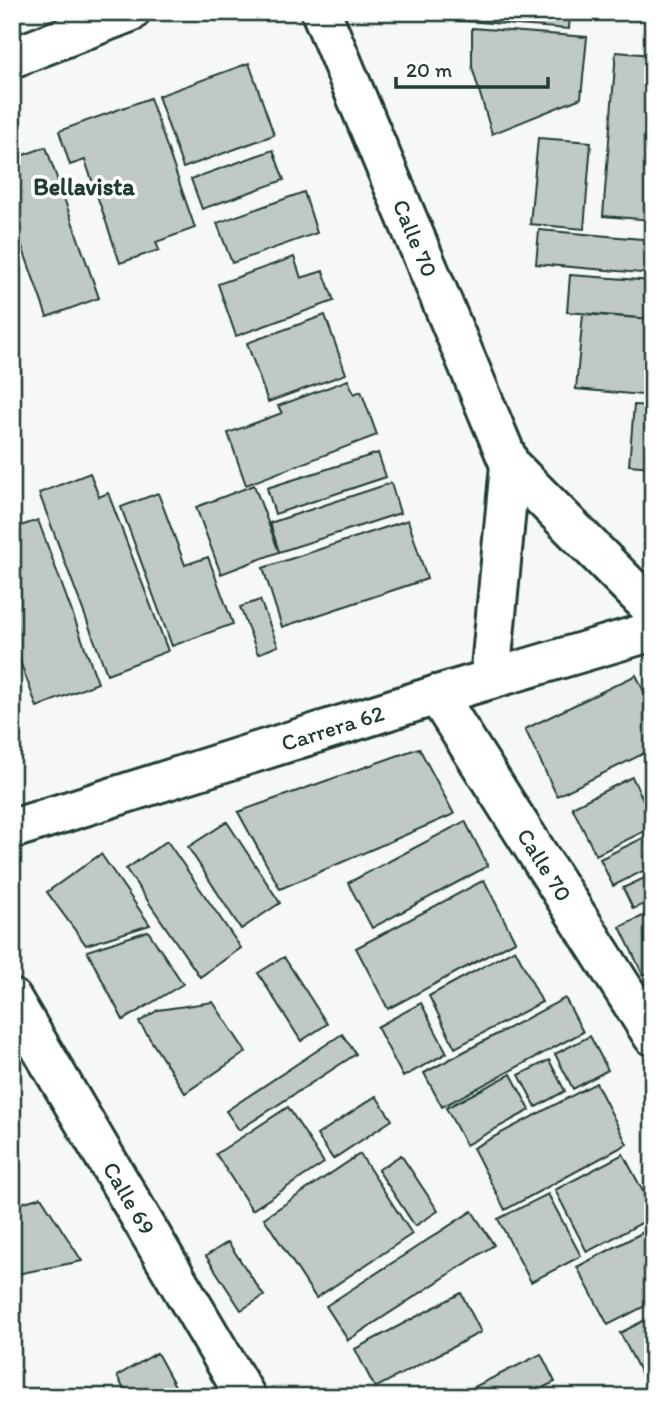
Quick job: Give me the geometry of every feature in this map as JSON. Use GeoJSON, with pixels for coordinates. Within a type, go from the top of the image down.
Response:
{"type":"FeatureCollection","features":[{"type":"Feature","properties":{"kind":"street"},"geometry":{"type":"LineString","coordinates":[[12,58],[130,12]]}},
{"type":"Feature","properties":{"kind":"street","name":"Calle 70"},"geometry":{"type":"LineString","coordinates":[[321,12],[510,465],[653,610]]}},
{"type":"Feature","properties":{"kind":"street","name":"Calle 70"},"geometry":{"type":"LineString","coordinates":[[490,680],[510,465]]}},
{"type":"Feature","properties":{"kind":"street","name":"Carrera 62"},"geometry":{"type":"LineString","coordinates":[[12,829],[437,695],[653,631]]}},
{"type":"Feature","properties":{"kind":"street","name":"Calle 70"},"geometry":{"type":"LineString","coordinates":[[437,695],[653,1036]]}},
{"type":"Feature","properties":{"kind":"street","name":"Calle 69"},"geometry":{"type":"LineString","coordinates":[[12,999],[246,1397]]}},
{"type":"Feature","properties":{"kind":"building"},"geometry":{"type":"Polygon","coordinates":[[[441,12],[570,12],[569,29],[440,19],[441,12]]]}},
{"type":"Feature","properties":{"kind":"building"},"geometry":{"type":"Polygon","coordinates":[[[472,28],[587,37],[581,98],[492,134],[472,67],[472,28]]]}},
{"type":"Feature","properties":{"kind":"building"},"geometry":{"type":"Polygon","coordinates":[[[616,52],[653,55],[653,220],[603,216],[616,52]]]}},
{"type":"Feature","properties":{"kind":"building"},"geometry":{"type":"Polygon","coordinates":[[[249,63],[274,135],[183,168],[158,96],[249,63]]]}},
{"type":"Feature","properties":{"kind":"building"},"geometry":{"type":"Polygon","coordinates":[[[150,98],[195,228],[156,242],[159,250],[120,263],[85,160],[70,165],[59,131],[150,98]]]}},
{"type":"Feature","properties":{"kind":"building"},"geometry":{"type":"Polygon","coordinates":[[[538,138],[591,142],[584,229],[530,224],[538,138]]]}},
{"type":"Feature","properties":{"kind":"building"},"geometry":{"type":"Polygon","coordinates":[[[46,147],[99,298],[47,317],[12,218],[12,159],[46,147]]]}},
{"type":"Feature","properties":{"kind":"building"},"geometry":{"type":"Polygon","coordinates":[[[273,150],[284,180],[202,209],[191,179],[273,150]]]}},
{"type":"Feature","properties":{"kind":"building"},"geometry":{"type":"Polygon","coordinates":[[[304,192],[317,233],[232,263],[217,223],[304,192]]]}},
{"type":"Feature","properties":{"kind":"building"},"geometry":{"type":"Polygon","coordinates":[[[539,230],[653,240],[653,274],[536,264],[539,230]]]}},
{"type":"Feature","properties":{"kind":"building"},"geometry":{"type":"Polygon","coordinates":[[[294,257],[301,278],[323,271],[334,301],[236,336],[218,284],[294,257]]]}},
{"type":"Feature","properties":{"kind":"building"},"geometry":{"type":"Polygon","coordinates":[[[570,275],[653,281],[653,319],[567,312],[570,275]]]}},
{"type":"Feature","properties":{"kind":"building"},"geometry":{"type":"Polygon","coordinates":[[[583,314],[653,319],[653,396],[576,389],[583,314]]]}},
{"type":"Feature","properties":{"kind":"building"},"geometry":{"type":"Polygon","coordinates":[[[325,315],[346,374],[268,402],[247,343],[325,315]]]}},
{"type":"Feature","properties":{"kind":"building"},"geometry":{"type":"Polygon","coordinates":[[[12,347],[21,372],[12,375],[12,347]]]}},
{"type":"Feature","properties":{"kind":"building"},"geometry":{"type":"Polygon","coordinates":[[[348,380],[354,394],[361,391],[377,435],[246,485],[228,433],[282,413],[278,406],[348,380]]]}},
{"type":"Feature","properties":{"kind":"building"},"geometry":{"type":"Polygon","coordinates":[[[634,405],[653,406],[653,467],[629,465],[634,405]]]}},
{"type":"Feature","properties":{"kind":"building"},"geometry":{"type":"Polygon","coordinates":[[[378,453],[386,477],[275,514],[267,488],[378,453]]]}},
{"type":"Feature","properties":{"kind":"building"},"geometry":{"type":"Polygon","coordinates":[[[90,473],[99,497],[108,493],[168,651],[107,674],[39,493],[90,473]]]}},
{"type":"Feature","properties":{"kind":"building"},"geometry":{"type":"Polygon","coordinates":[[[391,483],[400,513],[279,552],[270,523],[391,483]]]}},
{"type":"Feature","properties":{"kind":"building"},"geometry":{"type":"Polygon","coordinates":[[[254,485],[279,552],[221,574],[196,507],[254,485]]]}},
{"type":"Feature","properties":{"kind":"building"},"geometry":{"type":"Polygon","coordinates":[[[158,493],[185,565],[208,557],[233,624],[172,646],[121,507],[158,493]]]}},
{"type":"Feature","properties":{"kind":"building"},"geometry":{"type":"Polygon","coordinates":[[[38,520],[98,683],[37,707],[12,640],[12,529],[38,520]]]}},
{"type":"Feature","properties":{"kind":"building"},"geometry":{"type":"Polygon","coordinates":[[[408,520],[427,579],[282,627],[263,568],[408,520]]]}},
{"type":"Feature","properties":{"kind":"building"},"geometry":{"type":"Polygon","coordinates":[[[260,600],[278,646],[258,654],[240,607],[260,600]]]}},
{"type":"Feature","properties":{"kind":"building"},"geometry":{"type":"Polygon","coordinates":[[[636,675],[653,710],[653,749],[557,796],[525,729],[636,675]]]}},
{"type":"Feature","properties":{"kind":"building"},"geometry":{"type":"Polygon","coordinates":[[[419,748],[454,814],[280,889],[238,812],[419,748]]]}},
{"type":"Feature","properties":{"kind":"building"},"geometry":{"type":"Polygon","coordinates":[[[632,777],[653,819],[653,827],[596,855],[572,807],[632,777]]]}},
{"type":"Feature","properties":{"kind":"building"},"geometry":{"type":"Polygon","coordinates":[[[465,821],[488,866],[372,928],[348,883],[465,821]]]}},
{"type":"Feature","properties":{"kind":"building"},"geometry":{"type":"Polygon","coordinates":[[[227,822],[280,903],[241,929],[188,847],[227,822]]]}},
{"type":"Feature","properties":{"kind":"building"},"geometry":{"type":"Polygon","coordinates":[[[649,835],[653,844],[653,866],[613,886],[600,859],[649,835]]]}},
{"type":"Feature","properties":{"kind":"building"},"geometry":{"type":"Polygon","coordinates":[[[167,841],[241,948],[200,977],[126,869],[167,841]]]}},
{"type":"Feature","properties":{"kind":"building"},"geometry":{"type":"Polygon","coordinates":[[[101,854],[150,925],[86,945],[47,892],[101,854]]]}},
{"type":"Feature","properties":{"kind":"building"},"geometry":{"type":"Polygon","coordinates":[[[653,874],[653,900],[633,909],[623,888],[653,874]]]}},
{"type":"Feature","properties":{"kind":"building"},"geometry":{"type":"Polygon","coordinates":[[[484,880],[515,941],[388,1009],[356,948],[484,880]]]}},
{"type":"Feature","properties":{"kind":"building"},"geometry":{"type":"Polygon","coordinates":[[[653,911],[653,971],[643,975],[620,927],[653,911]]]}},
{"type":"Feature","properties":{"kind":"building"},"geometry":{"type":"Polygon","coordinates":[[[148,931],[183,984],[123,1020],[87,951],[148,931]]]}},
{"type":"Feature","properties":{"kind":"building"},"geometry":{"type":"Polygon","coordinates":[[[515,949],[542,1002],[455,1048],[429,996],[515,949]]]}},
{"type":"Feature","properties":{"kind":"building"},"geometry":{"type":"Polygon","coordinates":[[[284,957],[327,1024],[301,1041],[258,973],[284,957]]]}},
{"type":"Feature","properties":{"kind":"building"},"geometry":{"type":"Polygon","coordinates":[[[565,998],[583,1032],[442,1107],[424,1073],[565,998]]]}},
{"type":"Feature","properties":{"kind":"building"},"geometry":{"type":"Polygon","coordinates":[[[213,1002],[246,1052],[185,1093],[139,1022],[158,1010],[213,1002]]]}},
{"type":"Feature","properties":{"kind":"building"},"geometry":{"type":"Polygon","coordinates":[[[421,1003],[447,1053],[403,1077],[377,1027],[421,1003]]]}},
{"type":"Feature","properties":{"kind":"building"},"geometry":{"type":"Polygon","coordinates":[[[342,1034],[356,1054],[239,1130],[226,1111],[342,1034]]]}},
{"type":"Feature","properties":{"kind":"building"},"geometry":{"type":"Polygon","coordinates":[[[590,1036],[608,1070],[573,1089],[555,1054],[590,1036]]]}},
{"type":"Feature","properties":{"kind":"building"},"geometry":{"type":"Polygon","coordinates":[[[549,1060],[565,1091],[536,1107],[519,1075],[549,1060]]]}},
{"type":"Feature","properties":{"kind":"building"},"geometry":{"type":"Polygon","coordinates":[[[511,1074],[530,1110],[466,1145],[446,1108],[511,1074]]]}},
{"type":"Feature","properties":{"kind":"building"},"geometry":{"type":"Polygon","coordinates":[[[596,1083],[627,1144],[505,1210],[473,1148],[596,1083]]]}},
{"type":"Feature","properties":{"kind":"building"},"geometry":{"type":"Polygon","coordinates":[[[376,1096],[392,1120],[333,1159],[317,1135],[376,1096]]]}},
{"type":"Feature","properties":{"kind":"building"},"geometry":{"type":"Polygon","coordinates":[[[288,1107],[324,1163],[252,1210],[216,1154],[288,1107]]]}},
{"type":"Feature","properties":{"kind":"building"},"geometry":{"type":"Polygon","coordinates":[[[360,1154],[412,1234],[316,1298],[264,1218],[360,1154]]]}},
{"type":"Feature","properties":{"kind":"building"},"geometry":{"type":"Polygon","coordinates":[[[623,1154],[653,1210],[653,1217],[587,1252],[555,1190],[623,1154]]]}},
{"type":"Feature","properties":{"kind":"building"},"geometry":{"type":"Polygon","coordinates":[[[401,1155],[438,1211],[415,1226],[378,1170],[401,1155]]]}},
{"type":"Feature","properties":{"kind":"building"},"geometry":{"type":"Polygon","coordinates":[[[548,1194],[581,1256],[531,1282],[498,1219],[548,1194]]]}},
{"type":"Feature","properties":{"kind":"building"},"geometry":{"type":"Polygon","coordinates":[[[41,1197],[82,1261],[12,1275],[12,1206],[41,1197]]]}},
{"type":"Feature","properties":{"kind":"building"},"geometry":{"type":"Polygon","coordinates":[[[472,1211],[494,1245],[348,1340],[326,1306],[472,1211]]]}},
{"type":"Feature","properties":{"kind":"building"},"geometry":{"type":"Polygon","coordinates":[[[653,1227],[653,1302],[608,1325],[577,1267],[653,1227]]]}},
{"type":"Feature","properties":{"kind":"building"},"geometry":{"type":"Polygon","coordinates":[[[228,1242],[264,1296],[241,1310],[206,1256],[228,1242]]]}},
{"type":"Feature","properties":{"kind":"building"},"geometry":{"type":"Polygon","coordinates":[[[461,1293],[481,1332],[375,1388],[355,1349],[461,1293]]]}},
{"type":"Feature","properties":{"kind":"building"},"geometry":{"type":"Polygon","coordinates":[[[653,1316],[653,1393],[652,1394],[620,1333],[653,1316]]]}},
{"type":"Feature","properties":{"kind":"building"},"geometry":{"type":"Polygon","coordinates":[[[157,1353],[181,1397],[128,1397],[117,1376],[157,1353]]]}},
{"type":"Feature","properties":{"kind":"building"},"geometry":{"type":"Polygon","coordinates":[[[541,1354],[555,1382],[544,1387],[543,1397],[454,1397],[541,1354]]]}},
{"type":"Feature","properties":{"kind":"district","name":"Bellavista"},"geometry":{"type":"Point","coordinates":[84,186]}}]}
